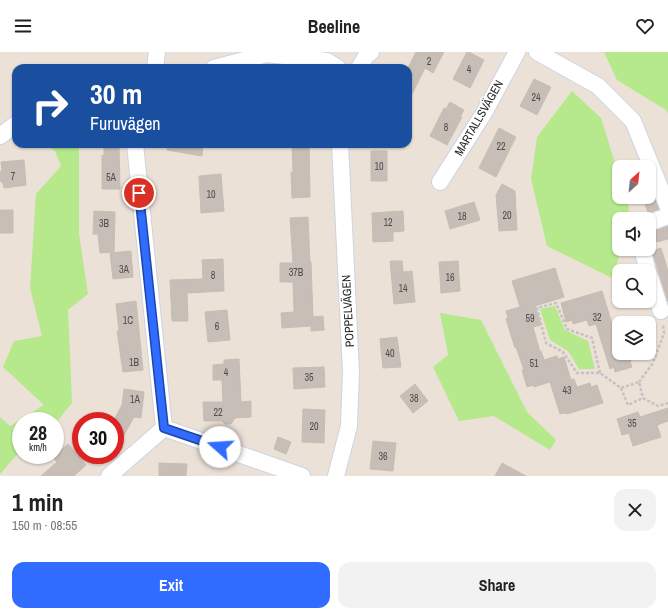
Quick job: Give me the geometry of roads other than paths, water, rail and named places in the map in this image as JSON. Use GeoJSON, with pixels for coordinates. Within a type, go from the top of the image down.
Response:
{"type":"FeatureCollection","features":[{"type":"Feature","properties":{"kind":"street"},"geometry":{"type":"LineString","coordinates":[[156,64],[157,52]]}},
{"type":"Feature","properties":{"kind":"street"},"geometry":{"type":"LineString","coordinates":[[361,64],[366,56],[371,52]]}},
{"type":"Feature","properties":{"kind":"street","name":"MARTALLSVÄGEN"},"geometry":{"type":"LineString","coordinates":[[440,182],[484,113],[517,52]]}},
{"type":"Feature","properties":{"kind":"street"},"geometry":{"type":"LineString","coordinates":[[537,52],[598,86],[633,121],[668,207]]}},
{"type":"Feature","properties":{"kind":"street"},"geometry":{"type":"LineString","coordinates":[[229,64],[267,54],[327,61],[332,64]]}},
{"type":"Feature","properties":{"kind":"street"},"geometry":{"type":"LineString","coordinates":[[0,136],[12,127]]}},
{"type":"Feature","properties":{"kind":"street"},"geometry":{"type":"LineString","coordinates":[[135,148],[164,428]]}},
{"type":"Feature","properties":{"kind":"street","name":"POPPELVÄGEN"},"geometry":{"type":"LineString","coordinates":[[336,476],[349,426],[350,372],[340,148]]}},
{"type":"Feature","properties":{"kind":"street"},"geometry":{"type":"LineString","coordinates":[[656,220],[668,216]]}},
{"type":"Feature","properties":{"kind":"street"},"geometry":{"type":"LineString","coordinates":[[656,296],[661,311]]}},
{"type":"Feature","properties":{"kind":"street"},"geometry":{"type":"LineString","coordinates":[[109,476],[164,428]]}},
{"type":"Feature","properties":{"kind":"street"},"geometry":{"type":"LineString","coordinates":[[164,428],[302,476]]}}]}
